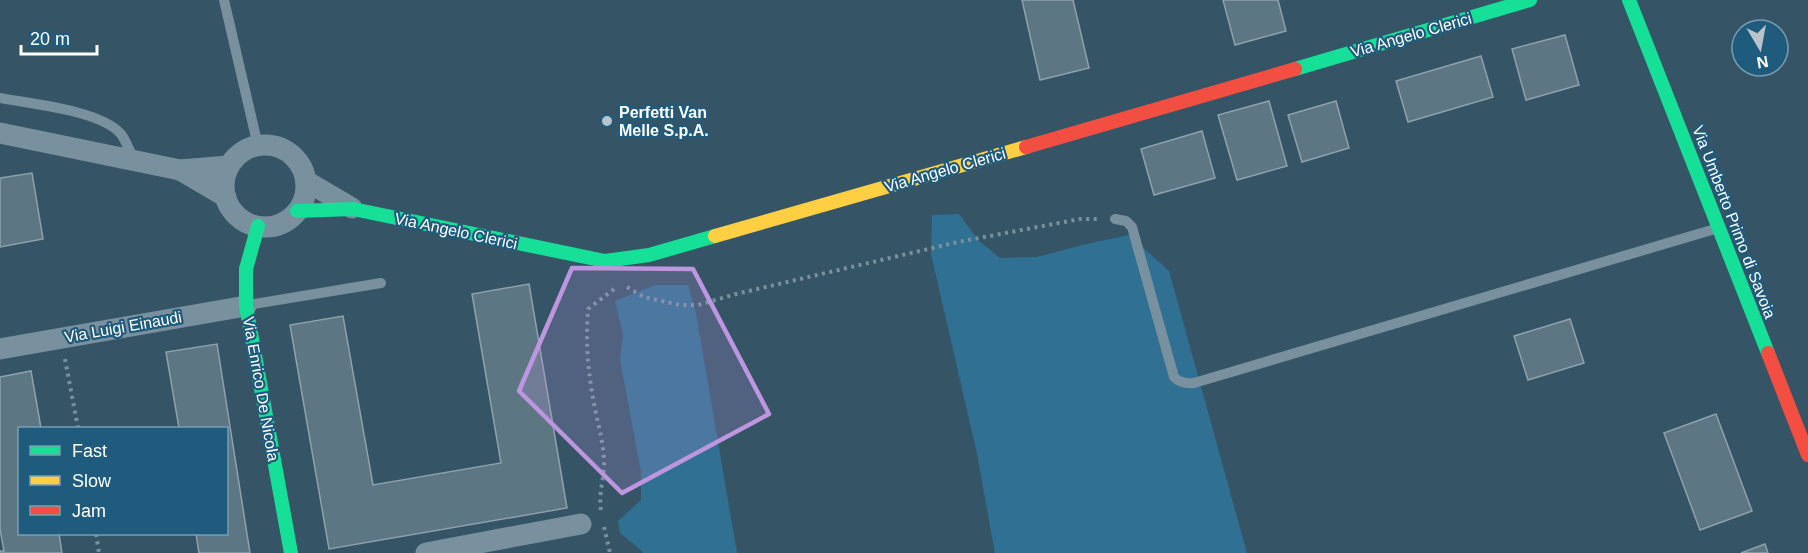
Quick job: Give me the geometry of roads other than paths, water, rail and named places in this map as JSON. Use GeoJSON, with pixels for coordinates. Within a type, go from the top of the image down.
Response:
{"type":"FeatureCollection","features":[{"type":"Feature","properties":{"kind":"street","name":"Via Angelo Clerici"},"geometry":{"type":"LineString","coordinates":[[297,211],[353,209],[606,261],[650,255],[1530,0]]}},
{"type":"Feature","properties":{"kind":"street","name":"Via Umberto Primo di Savoia"},"geometry":{"type":"LineString","coordinates":[[1629,0],[1808,455]]}},
{"type":"Feature","properties":{"kind":"street"},"geometry":{"type":"LineString","coordinates":[[0,133],[180,170],[229,166]]}},
{"type":"Feature","properties":{"kind":"street"},"geometry":{"type":"LineString","coordinates":[[272,145],[284,150],[295,158],[303,169],[306,192],[297,211],[290,219],[280,224],[258,226],[247,222],[230,207],[226,196],[225,176],[229,166],[242,153],[258,146],[272,145]]}},
{"type":"Feature","properties":{"kind":"street"},"geometry":{"type":"LineString","coordinates":[[180,170],[226,196]]}},
{"type":"Feature","properties":{"kind":"street","name":"Via Angelo Clerici"},"geometry":{"type":"LineString","coordinates":[[306,182],[353,209]]}},
{"type":"Feature","properties":{"kind":"street","name":"Via Enrico De Nicola"},"geometry":{"type":"LineString","coordinates":[[258,226],[246,269],[246,306],[291,553]]}},
{"type":"Feature","properties":{"kind":"street","name":"Via Luigi Einaudi"},"geometry":{"type":"LineString","coordinates":[[0,348],[246,306]]}},
{"type":"Feature","properties":{"kind":"street"},"geometry":{"type":"LineString","coordinates":[[426,553],[581,524]]}},
{"type":"Feature","properties":{"kind":"lane"},"geometry":{"type":"LineString","coordinates":[[224,0],[258,146]]}},
{"type":"Feature","properties":{"kind":"lane"},"geometry":{"type":"LineString","coordinates":[[0,98],[85,114],[109,125],[121,135],[136,162]]}},
{"type":"Feature","properties":{"kind":"lane"},"geometry":{"type":"LineString","coordinates":[[1115,219],[1126,221],[1132,227],[1174,377],[1186,384],[1719,228]]}},
{"type":"Feature","properties":{"kind":"lane"},"geometry":{"type":"LineString","coordinates":[[246,306],[381,283]]}},
{"type":"Feature","properties":{"kind":"place","name":"Perfetti Van Melle S.p.A."},"geometry":{"type":"Point","coordinates":[607,121]}}]}
